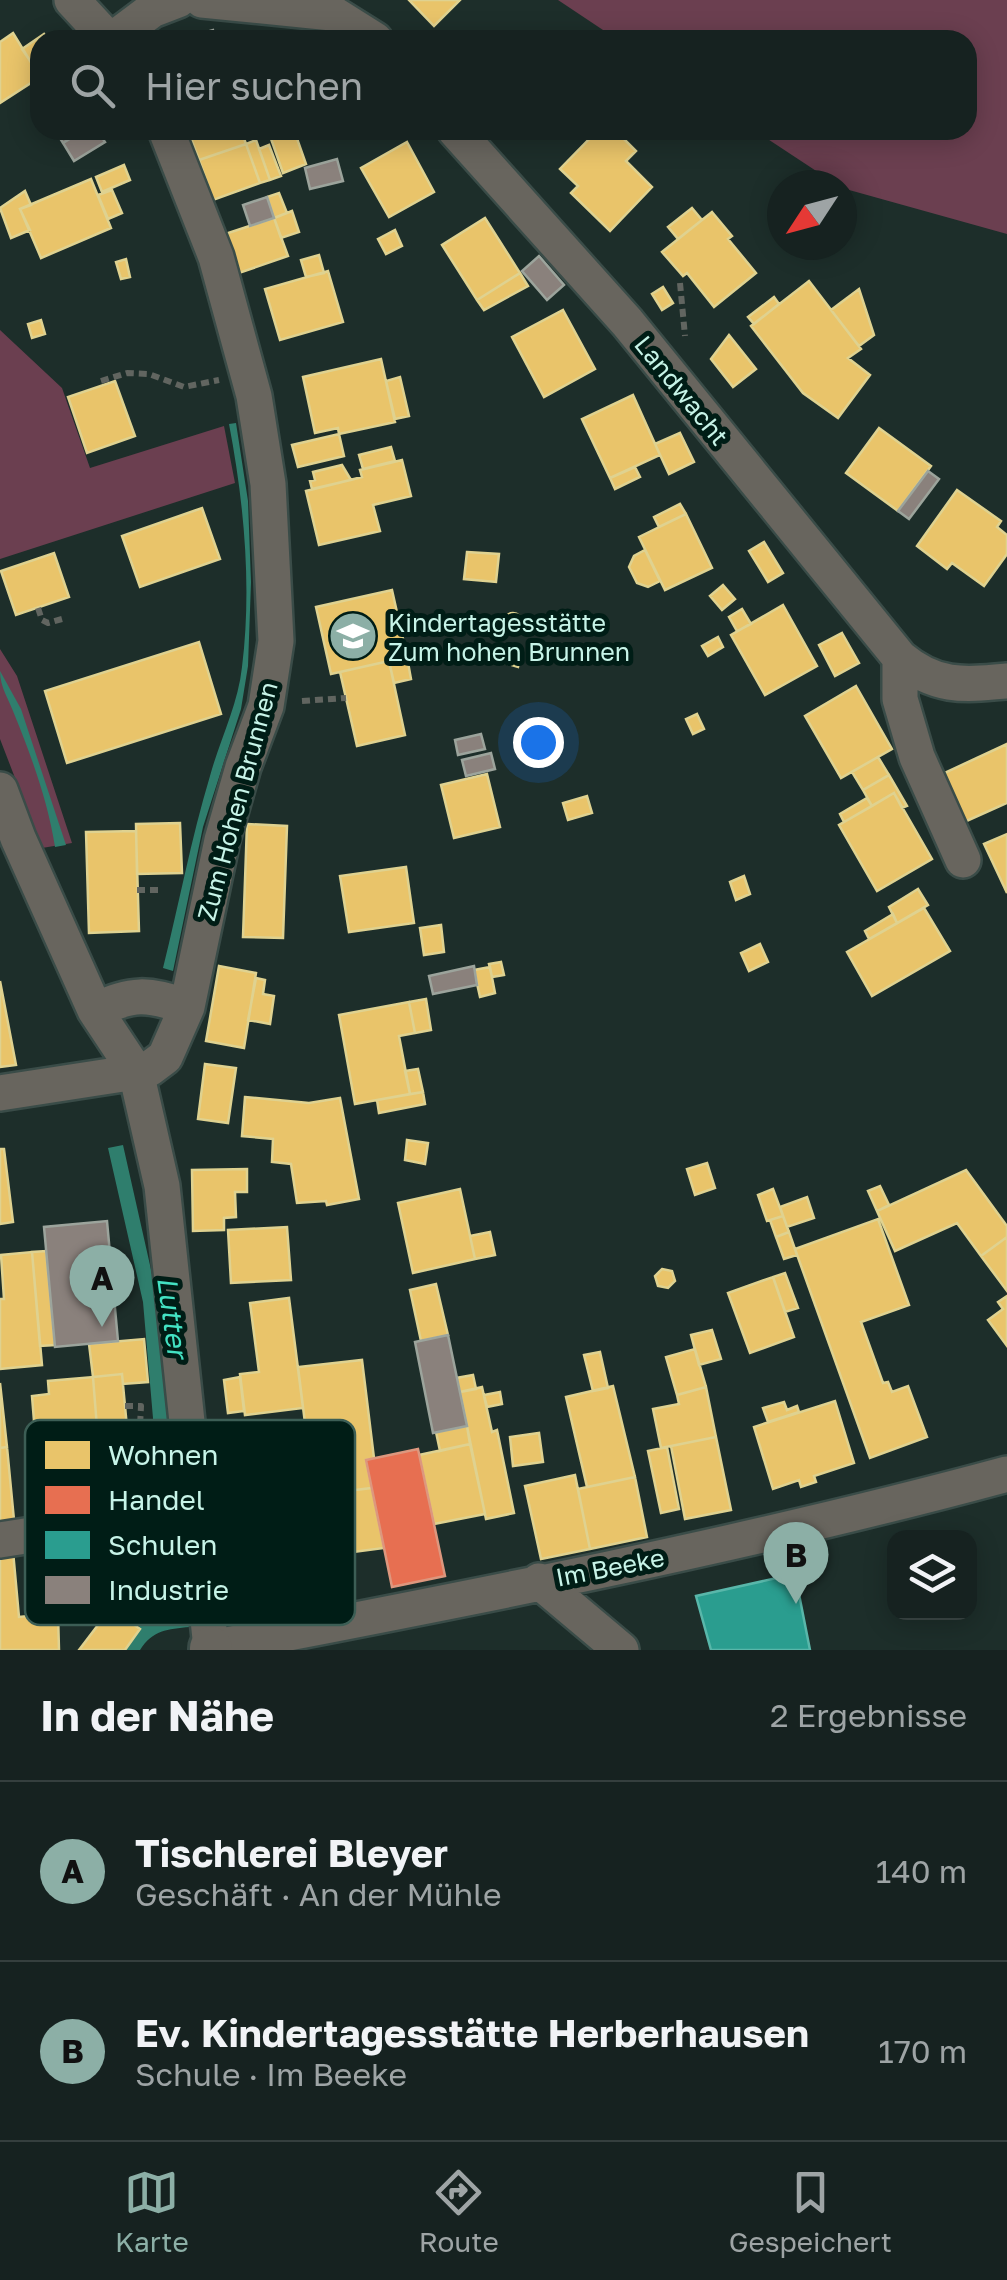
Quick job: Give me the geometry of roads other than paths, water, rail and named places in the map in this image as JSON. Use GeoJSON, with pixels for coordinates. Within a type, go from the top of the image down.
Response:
{"type":"FeatureCollection","features":[{"type":"Feature","properties":{"kind":"street"},"geometry":{"type":"LineString","coordinates":[[72,0],[101,30]]}},
{"type":"Feature","properties":{"kind":"street"},"geometry":{"type":"LineString","coordinates":[[125,30],[152,10],[178,0]]}},
{"type":"Feature","properties":{"kind":"street"},"geometry":{"type":"LineString","coordinates":[[202,0],[332,13],[359,30]]}},
{"type":"Feature","properties":{"kind":"street","name":"Zum Hohen Brunnen"},"geometry":{"type":"LineString","coordinates":[[136,1072],[165,1058],[186,1007],[222,840],[266,706],[276,641],[268,484],[249,374],[216,257],[170,140]]}},
{"type":"Feature","properties":{"kind":"street","name":"Landwacht"},"geometry":{"type":"LineString","coordinates":[[465,140],[627,322],[900,658],[929,679],[941,682],[1007,681]]}},
{"type":"Feature","properties":{"kind":"street"},"geometry":{"type":"LineString","coordinates":[[900,658],[900,699],[918,758],[963,860]]}},
{"type":"Feature","properties":{"kind":"street"},"geometry":{"type":"LineString","coordinates":[[0,790],[95,1010],[136,1072],[162,1186],[166,1420]]}},
{"type":"Feature","properties":{"kind":"street"},"geometry":{"type":"LineString","coordinates":[[95,1010],[138,994],[186,1007]]}},
{"type":"Feature","properties":{"kind":"street"},"geometry":{"type":"LineString","coordinates":[[0,1094],[136,1072]]}},
{"type":"Feature","properties":{"kind":"street","name":"Im Beeke"},"geometry":{"type":"LineString","coordinates":[[355,1619],[851,1515],[1007,1474]]}},
{"type":"Feature","properties":{"kind":"street"},"geometry":{"type":"LineString","coordinates":[[0,1540],[25,1536]]}},
{"type":"Feature","properties":{"kind":"street"},"geometry":{"type":"LineString","coordinates":[[539,1581],[620,1650]]}},
{"type":"Feature","properties":{"kind":"street"},"geometry":{"type":"LineString","coordinates":[[203,1625],[211,1649]]}},
{"type":"Feature","properties":{"kind":"street","name":"Im Beeke"},"geometry":{"type":"LineString","coordinates":[[211,1649],[327,1625]]}},
{"type":"Feature","properties":{"kind":"place","name":"Kindertagesstätte Zum hohen Brunnen"},"geometry":{"type":"Point","coordinates":[353,636]}},
{"type":"Feature","properties":{"kind":"place","name":"Tischlerei Bleyer"},"geometry":{"type":"Point","coordinates":[102,1327]}},
{"type":"Feature","properties":{"kind":"place","name":"Ev. Kindertagesstätte Herberhausen"},"geometry":{"type":"Point","coordinates":[796,1604]}},
{"type":"Feature","properties":{"kind":"water label","name":"Lutter"},"geometry":{"type":"Point","coordinates":[173,1317]}}]}
